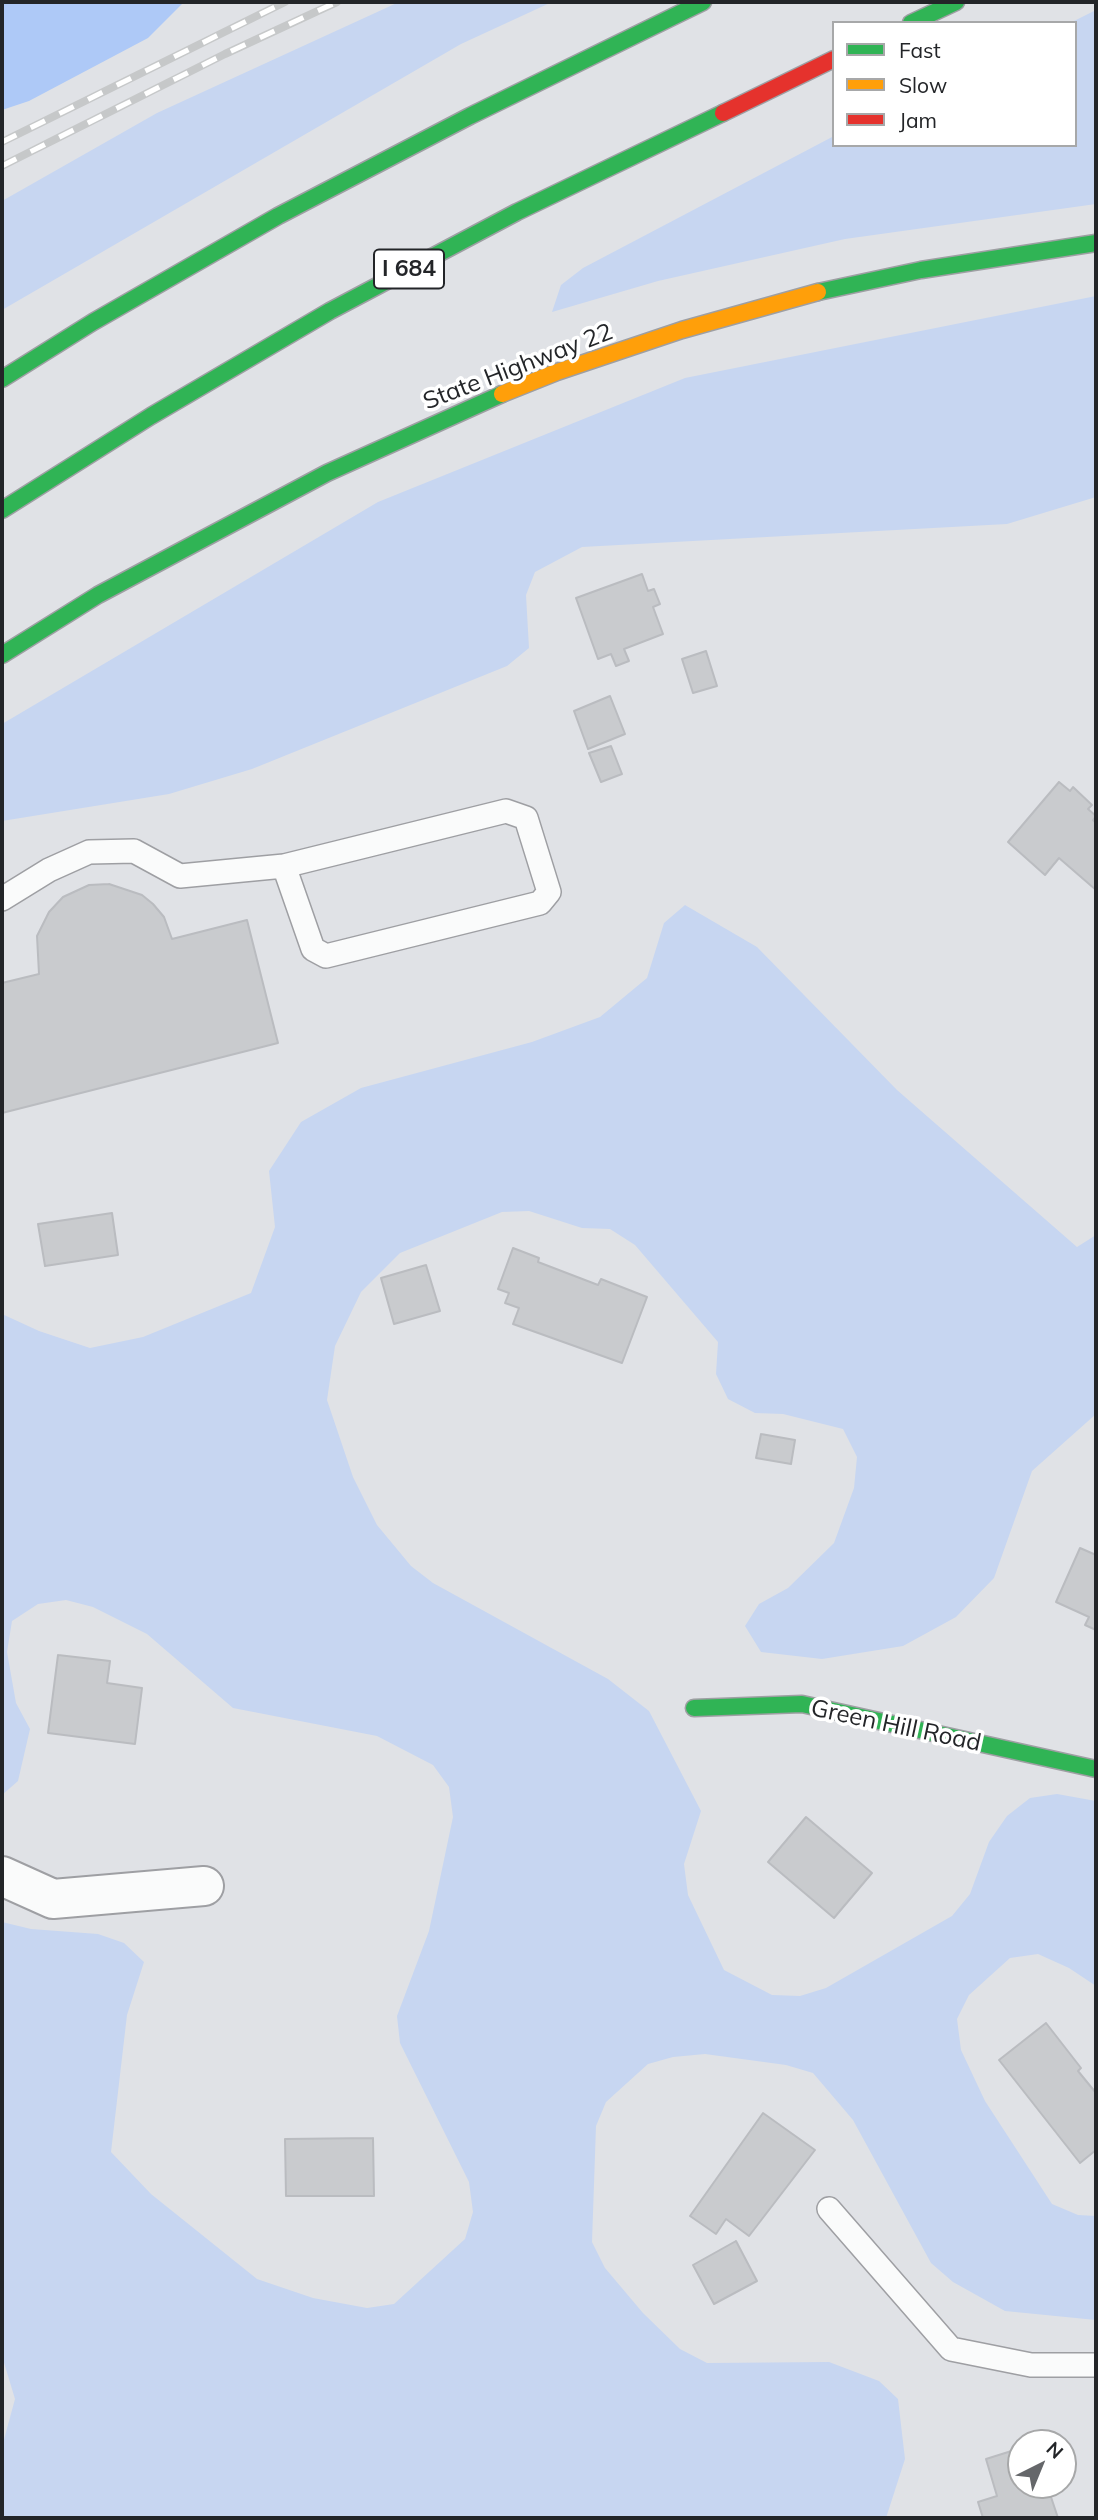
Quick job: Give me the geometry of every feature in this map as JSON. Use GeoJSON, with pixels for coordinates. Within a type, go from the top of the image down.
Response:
{"type":"FeatureCollection","features":[{"type":"Feature","properties":{"kind":"main road"},"geometry":{"type":"LineString","coordinates":[[2,379],[93,322],[278,216],[470,117],[704,2]]}},
{"type":"Feature","properties":{"kind":"main road"},"geometry":{"type":"LineString","coordinates":[[915,21],[956,2]]}},
{"type":"Feature","properties":{"kind":"main road","name":"I 684"},"geometry":{"type":"LineString","coordinates":[[2,510],[150,416],[330,311],[517,212],[832,60]]}},
{"type":"Feature","properties":{"kind":"main road","name":"State Highway 22"},"geometry":{"type":"LineString","coordinates":[[2,655],[98,595],[315,479],[444,418],[557,372],[682,330],[806,295],[921,270],[1096,243]]}},
{"type":"Feature","properties":{"kind":"main road","name":"Green Hill Road"},"geometry":{"type":"LineString","coordinates":[[694,1708],[802,1704],[1096,1769]]}},
{"type":"Feature","properties":{"kind":"street"},"geometry":{"type":"LineString","coordinates":[[2,1876],[53,1899],[204,1886]]}},
{"type":"Feature","properties":{"kind":"lane"},"geometry":{"type":"LineString","coordinates":[[2,899],[49,870],[89,852],[134,851],[180,876],[284,866],[506,811],[526,818],[549,891],[540,903],[326,956],[313,949],[284,866]]}},
{"type":"Feature","properties":{"kind":"lane"},"geometry":{"type":"LineString","coordinates":[[829,2209],[951,2349],[1031,2365],[1096,2365]]}},
{"type":"Feature","properties":{"kind":"shaded area"},"geometry":{"type":"Polygon","coordinates":[[[399,2],[552,2],[461,44],[2,310],[2,201],[157,113],[399,2]]]}},
{"type":"Feature","properties":{"kind":"shaded area"},"geometry":{"type":"Polygon","coordinates":[[[1096,10],[1096,204],[845,239],[658,281],[552,312],[561,285],[583,268],[832,137],[832,147],[1077,147],[1077,21],[1074,21],[1096,10]]]}},
{"type":"Feature","properties":{"kind":"shaded area"},"geometry":{"type":"Polygon","coordinates":[[[1096,296],[1096,497],[1007,524],[582,547],[535,572],[526,595],[529,648],[507,666],[252,769],[169,794],[2,821],[2,724],[378,502],[685,378],[1096,296]]]}},
{"type":"Feature","properties":{"kind":"shaded area"},"geometry":{"type":"Polygon","coordinates":[[[685,905],[757,947],[897,1090],[1077,1247],[1096,1235],[1096,1414],[1032,1471],[994,1578],[956,1617],[903,1646],[822,1659],[761,1652],[745,1626],[759,1604],[788,1588],[834,1543],[854,1488],[857,1457],[843,1429],[783,1414],[755,1413],[728,1399],[716,1374],[718,1342],[635,1245],[610,1229],[582,1228],[529,1211],[502,1212],[400,1253],[361,1292],[335,1346],[327,1400],[353,1477],[377,1525],[411,1566],[433,1583],[608,1679],[649,1711],[701,1811],[684,1864],[688,1895],[724,1970],[772,1995],[800,1996],[826,1988],[952,1916],[970,1894],[989,1842],[1007,1816],[1030,1798],[1057,1794],[1096,1801],[1096,1986],[1069,1968],[1038,1954],[1010,1958],[969,1995],[957,2019],[961,2050],[985,2101],[1052,2204],[1078,2215],[1096,2216],[1096,2320],[1005,2311],[953,2282],[931,2263],[853,2120],[813,2073],[786,2065],[705,2054],[673,2057],[648,2064],[606,2102],[596,2126],[592,2242],[605,2268],[643,2313],[680,2349],[707,2363],[829,2362],[879,2381],[898,2399],[905,2459],[886,2518],[2,2518],[2,2447],[15,2399],[2,2356],[2,1922],[31,1929],[98,1934],[124,1943],[144,1962],[127,2015],[111,2152],[151,2194],[257,2279],[313,2298],[367,2308],[394,2304],[465,2239],[473,2212],[469,2182],[400,2043],[397,2016],[429,1931],[453,1817],[449,1787],[433,1765],[377,1736],[233,1708],[147,1634],[93,1607],[66,1600],[38,1604],[12,1621],[7,1652],[16,1703],[30,1729],[18,1781],[2,1795],[2,1314],[39,1331],[90,1348],[143,1337],[251,1293],[275,1227],[269,1171],[301,1122],[361,1088],[532,1042],[600,1017],[647,978],[664,923],[685,905]]]}},
{"type":"Feature","properties":{"kind":"water"},"geometry":{"type":"Polygon","coordinates":[[[2,2],[184,2],[148,38],[29,101],[2,110],[2,2]]]}},
{"type":"Feature","properties":{"kind":"building"},"geometry":{"type":"Polygon","coordinates":[[[642,574],[648,591],[654,589],[660,604],[653,607],[663,634],[624,649],[629,661],[616,666],[611,654],[598,659],[576,598],[642,574]]]}},
{"type":"Feature","properties":{"kind":"building"},"geometry":{"type":"Polygon","coordinates":[[[706,651],[717,686],[693,693],[682,659],[706,651]]]}},
{"type":"Feature","properties":{"kind":"building"},"geometry":{"type":"Polygon","coordinates":[[[610,696],[625,734],[588,749],[574,711],[610,696]]]}},
{"type":"Feature","properties":{"kind":"building"},"geometry":{"type":"Polygon","coordinates":[[[611,746],[622,774],[601,782],[589,753],[611,746]]]}},
{"type":"Feature","properties":{"kind":"building"},"geometry":{"type":"Polygon","coordinates":[[[1059,782],[1070,791],[1073,787],[1092,805],[1088,809],[1096,816],[1093,820],[1096,823],[1096,890],[1059,858],[1045,875],[1008,842],[1059,782]]]}},
{"type":"Feature","properties":{"kind":"building"},"geometry":{"type":"Polygon","coordinates":[[[109,884],[142,895],[153,904],[164,917],[172,939],[247,920],[278,1043],[2,1113],[2,983],[39,974],[37,936],[49,912],[63,897],[89,885],[109,884]]]}},
{"type":"Feature","properties":{"kind":"building"},"geometry":{"type":"Polygon","coordinates":[[[112,1213],[118,1255],[45,1266],[38,1224],[112,1213]]]}},
{"type":"Feature","properties":{"kind":"building"},"geometry":{"type":"Polygon","coordinates":[[[513,1248],[539,1258],[538,1262],[598,1285],[601,1279],[647,1297],[622,1363],[513,1324],[519,1308],[505,1303],[509,1293],[498,1289],[513,1248]]]}},
{"type":"Feature","properties":{"kind":"building"},"geometry":{"type":"Polygon","coordinates":[[[426,1265],[440,1311],[394,1324],[381,1278],[426,1265]]]}},
{"type":"Feature","properties":{"kind":"building"},"geometry":{"type":"Polygon","coordinates":[[[761,1434],[795,1440],[791,1464],[756,1458],[761,1434]]]}},
{"type":"Feature","properties":{"kind":"building"},"geometry":{"type":"Polygon","coordinates":[[[1080,1548],[1096,1555],[1096,1630],[1085,1625],[1089,1617],[1056,1602],[1080,1548]]]}},
{"type":"Feature","properties":{"kind":"building"},"geometry":{"type":"Polygon","coordinates":[[[58,1655],[110,1661],[107,1683],[142,1688],[135,1744],[48,1733],[58,1655]]]}},
{"type":"Feature","properties":{"kind":"building"},"geometry":{"type":"Polygon","coordinates":[[[806,1817],[872,1873],[834,1918],[768,1862],[806,1817]]]}},
{"type":"Feature","properties":{"kind":"building"},"geometry":{"type":"Polygon","coordinates":[[[1046,2023],[1081,2068],[1078,2071],[1096,2093],[1096,2150],[1080,2163],[999,2060],[1046,2023]]]}},
{"type":"Feature","properties":{"kind":"building"},"geometry":{"type":"Polygon","coordinates":[[[763,2113],[815,2150],[749,2236],[726,2219],[716,2234],[690,2216],[763,2113]]]}},
{"type":"Feature","properties":{"kind":"building"},"geometry":{"type":"Polygon","coordinates":[[[373,2138],[374,2196],[286,2196],[285,2139],[373,2138]]]}},
{"type":"Feature","properties":{"kind":"building"},"geometry":{"type":"Polygon","coordinates":[[[736,2241],[757,2281],[714,2304],[693,2265],[736,2241]]]}},
{"type":"Feature","properties":{"kind":"building"},"geometry":{"type":"Polygon","coordinates":[[[1007,2452],[1007,2499],[1052,2499],[1058,2518],[983,2518],[978,2502],[997,2496],[986,2459],[1007,2452]]]}},
{"type":"Feature","properties":{"kind":"railway"},"geometry":{"type":"LineString","coordinates":[[2,142],[285,2]]}},
{"type":"Feature","properties":{"kind":"railway"},"geometry":{"type":"LineString","coordinates":[[2,166],[225,54],[337,2]]}},
{"type":"Feature","properties":{"kind":"traffic: fast"},"geometry":{"type":"LineString","coordinates":[[2,379],[93,322],[278,216],[470,116],[703,2]]}},
{"type":"Feature","properties":{"kind":"traffic: fast"},"geometry":{"type":"LineString","coordinates":[[915,21],[956,2]]}},
{"type":"Feature","properties":{"kind":"traffic: fast"},"geometry":{"type":"LineString","coordinates":[[2,510],[151,416],[330,311],[517,212],[723,113]]}},
{"type":"Feature","properties":{"kind":"traffic: fast"},"geometry":{"type":"LineString","coordinates":[[818,292],[921,270],[1096,243]]}},
{"type":"Feature","properties":{"kind":"traffic: fast"},"geometry":{"type":"LineString","coordinates":[[2,655],[98,595],[327,473],[502,394]]}},
{"type":"Feature","properties":{"kind":"traffic: fast"},"geometry":{"type":"LineString","coordinates":[[694,1708],[802,1704],[1096,1769]]}},
{"type":"Feature","properties":{"kind":"traffic: slow"},"geometry":{"type":"LineString","coordinates":[[502,394],[557,372],[682,330],[818,292]]}},
{"type":"Feature","properties":{"kind":"traffic: jam"},"geometry":{"type":"LineString","coordinates":[[723,113],[832,60]]}}]}
